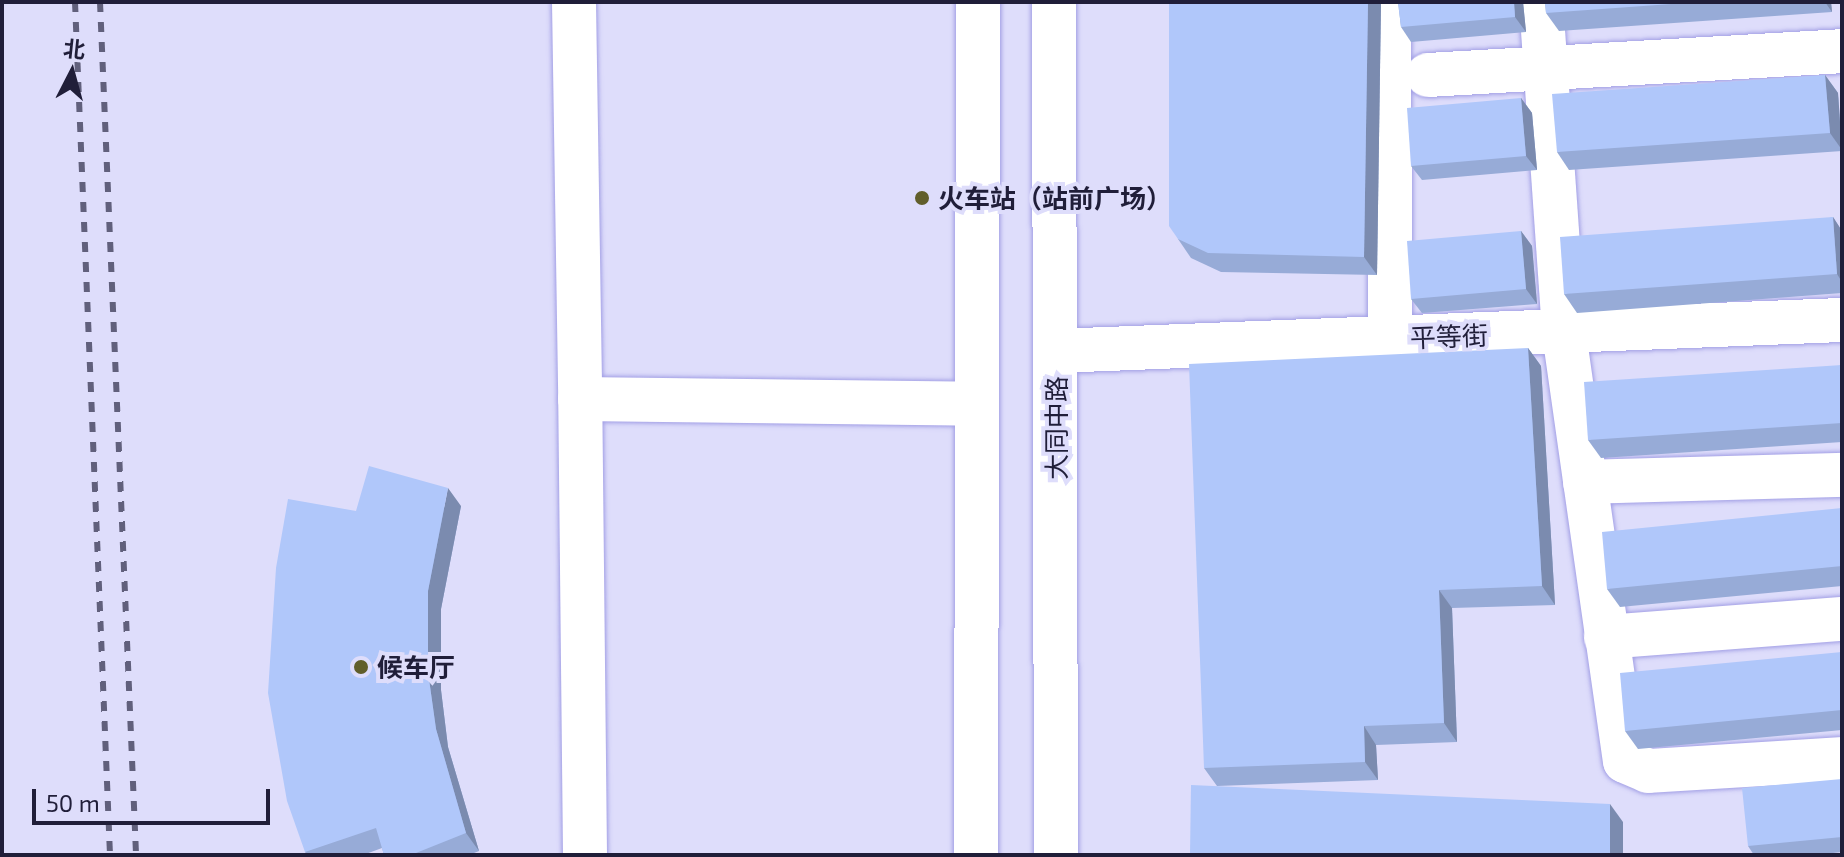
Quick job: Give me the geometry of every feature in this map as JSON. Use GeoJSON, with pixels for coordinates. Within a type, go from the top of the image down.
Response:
{"type":"FeatureCollection","features":[{"type":"Feature","properties":{"kind":"main road"},"geometry":{"type":"LineString","coordinates":[[574,2],[585,855]]}},
{"type":"Feature","properties":{"kind":"main road"},"geometry":{"type":"LineString","coordinates":[[976,855],[978,2]]}},
{"type":"Feature","properties":{"kind":"main road","name":"大同中路"},"geometry":{"type":"LineString","coordinates":[[1054,2],[1056,855]]}},
{"type":"Feature","properties":{"kind":"main road"},"geometry":{"type":"LineString","coordinates":[[1389,2],[1390,337]]}},
{"type":"Feature","properties":{"kind":"main road"},"geometry":{"type":"LineString","coordinates":[[1541,2],[1564,333],[1625,761],[1648,771],[1842,759]]}},
{"type":"Feature","properties":{"kind":"main road"},"geometry":{"type":"LineString","coordinates":[[1428,75],[1842,51]]}},
{"type":"Feature","properties":{"kind":"main road","name":"平等街"},"geometry":{"type":"LineString","coordinates":[[1056,351],[1842,320]]}},
{"type":"Feature","properties":{"kind":"main road"},"geometry":{"type":"LineString","coordinates":[[580,399],[977,404]]}},
{"type":"Feature","properties":{"kind":"main road"},"geometry":{"type":"LineString","coordinates":[[1585,482],[1842,475]]}},
{"type":"Feature","properties":{"kind":"main road"},"geometry":{"type":"LineString","coordinates":[[1606,637],[1842,619]]}},
{"type":"Feature","properties":{"kind":"building"},"geometry":{"type":"Polygon","coordinates":[[[1169,2],[1368,2],[1364,257],[1208,253],[1178,239],[1169,226],[1169,2]]]}},
{"type":"Feature","properties":{"kind":"building"},"geometry":{"type":"Polygon","coordinates":[[[1398,2],[1514,2],[1515,17],[1401,27],[1398,2]]]}},
{"type":"Feature","properties":{"kind":"building"},"geometry":{"type":"Polygon","coordinates":[[[1545,2],[1699,2],[1546,13],[1545,2]]]}},
{"type":"Feature","properties":{"kind":"building"},"geometry":{"type":"Polygon","coordinates":[[[1825,75],[1830,133],[1557,152],[1552,94],[1825,75]]]}},
{"type":"Feature","properties":{"kind":"building"},"geometry":{"type":"Polygon","coordinates":[[[1521,98],[1526,156],[1411,166],[1407,108],[1521,98]]]}},
{"type":"Feature","properties":{"kind":"building"},"geometry":{"type":"Polygon","coordinates":[[[1833,217],[1837,274],[1564,294],[1560,237],[1833,217]]]}},
{"type":"Feature","properties":{"kind":"building"},"geometry":{"type":"Polygon","coordinates":[[[1521,231],[1526,289],[1411,299],[1407,241],[1521,231]]]}},
{"type":"Feature","properties":{"kind":"building"},"geometry":{"type":"Polygon","coordinates":[[[1528,348],[1542,586],[1439,590],[1444,723],[1364,726],[1365,762],[1204,768],[1189,364],[1528,348]]]}},
{"type":"Feature","properties":{"kind":"building"},"geometry":{"type":"Polygon","coordinates":[[[1842,365],[1842,423],[1588,440],[1584,382],[1842,365]]]}},
{"type":"Feature","properties":{"kind":"building","name":"候车厅"},"geometry":{"type":"Polygon","coordinates":[[[369,466],[448,488],[428,591],[428,672],[436,729],[466,833],[411,855],[384,855],[376,828],[305,852],[287,801],[268,693],[276,568],[288,499],[356,511],[369,466]]]}},
{"type":"Feature","properties":{"kind":"building"},"geometry":{"type":"Polygon","coordinates":[[[1842,508],[1842,566],[1607,589],[1602,532],[1842,508]]]}},
{"type":"Feature","properties":{"kind":"building"},"geometry":{"type":"Polygon","coordinates":[[[1842,652],[1842,710],[1625,731],[1620,673],[1842,652]]]}},
{"type":"Feature","properties":{"kind":"building"},"geometry":{"type":"Polygon","coordinates":[[[1842,779],[1842,837],[1748,846],[1742,788],[1842,779]]]}},
{"type":"Feature","properties":{"kind":"building"},"geometry":{"type":"Polygon","coordinates":[[[1191,785],[1610,804],[1610,855],[1190,855],[1191,785]]]}},
{"type":"Feature","properties":{"kind":"railway"},"geometry":{"type":"LineString","coordinates":[[75,2],[110,855]]}},
{"type":"Feature","properties":{"kind":"railway"},"geometry":{"type":"LineString","coordinates":[[100,2],[136,855]]}},
{"type":"Feature","properties":{"kind":"place","name":"火车站（站前广场）"},"geometry":{"type":"Point","coordinates":[922,198]}},
{"type":"Feature","properties":{"kind":"place","name":"候车厅"},"geometry":{"type":"Point","coordinates":[361,667]}}]}
